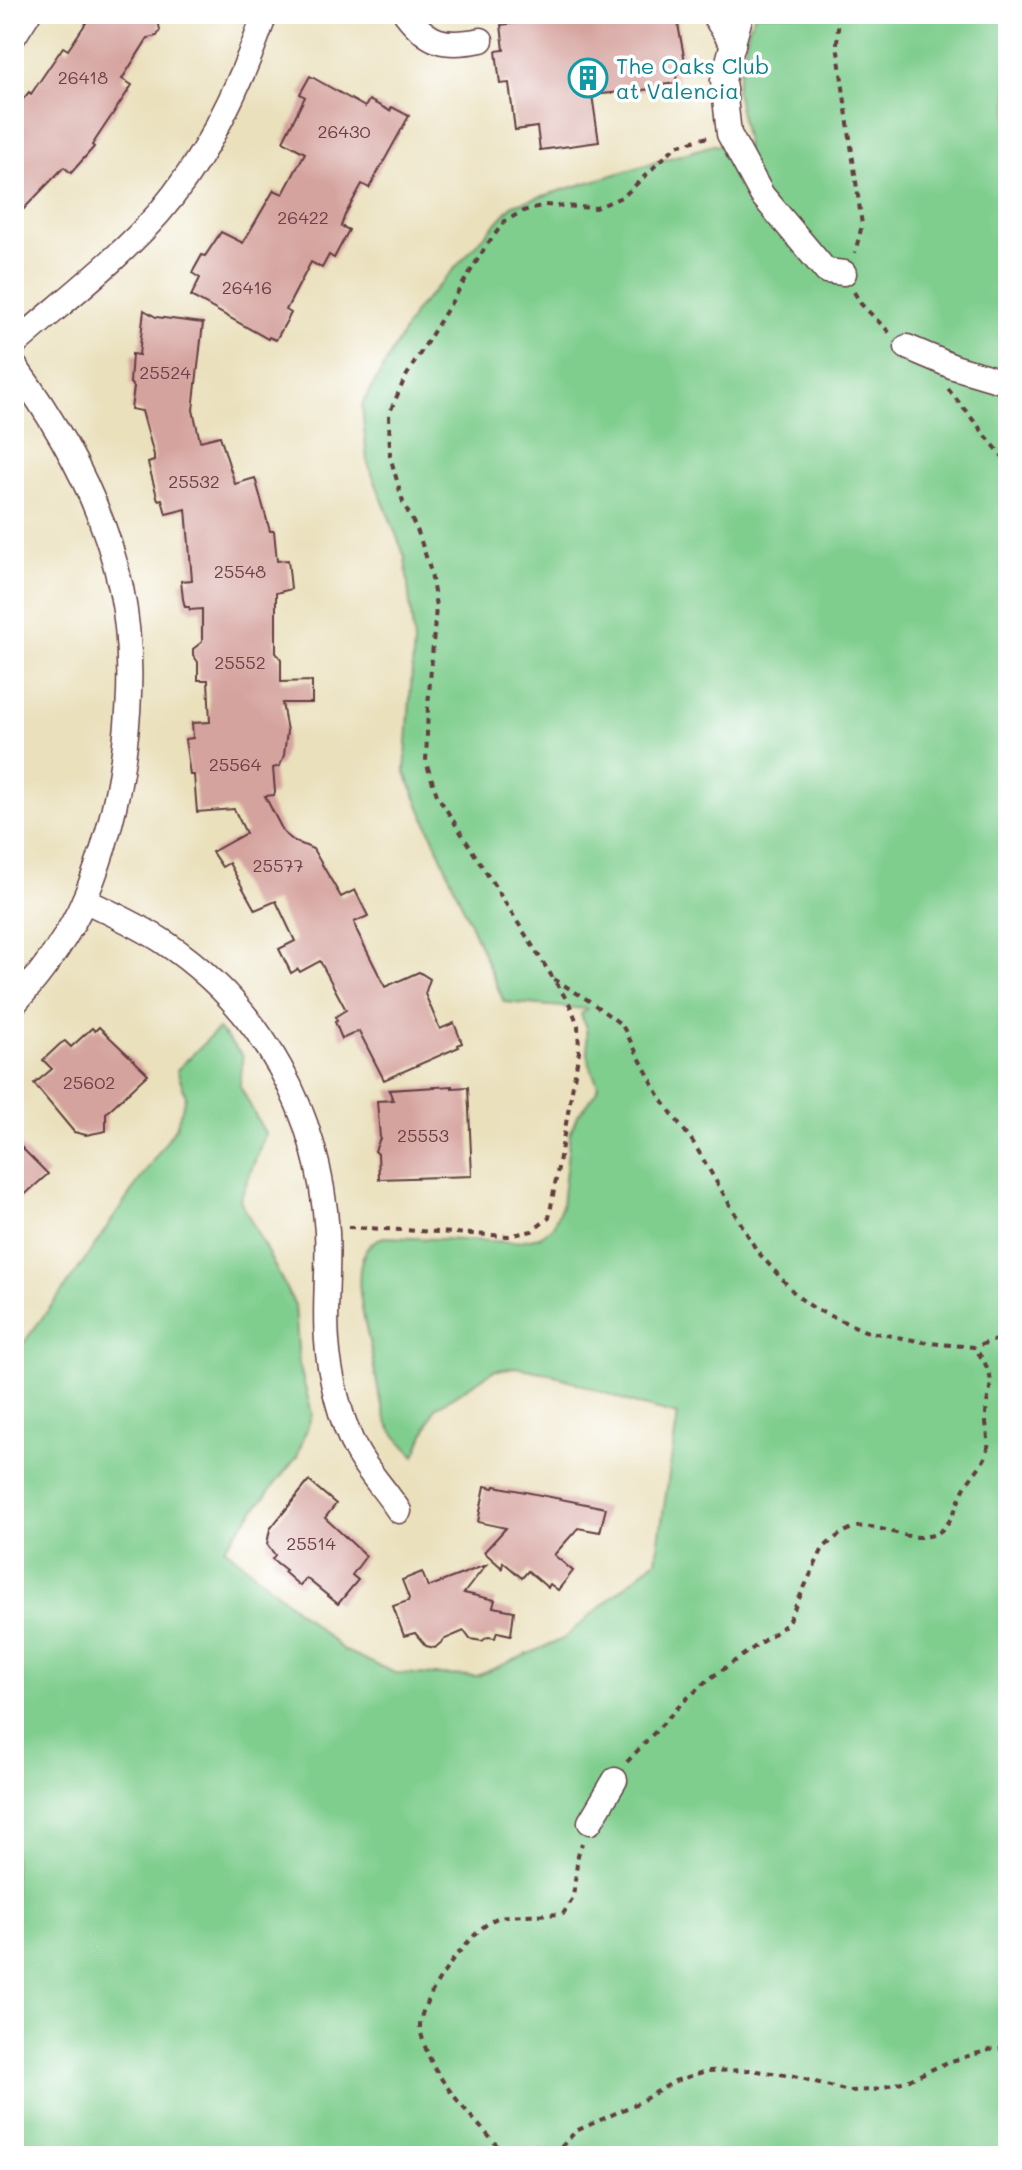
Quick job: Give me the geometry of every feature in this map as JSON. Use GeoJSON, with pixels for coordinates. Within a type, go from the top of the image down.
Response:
{"type":"FeatureCollection","features":[{"type":"Feature","properties":{"kind":"street"},"geometry":{"type":"LineString","coordinates":[[14,36],[28,14]]}},
{"type":"Feature","properties":{"kind":"street"},"geometry":{"type":"LineString","coordinates":[[14,345],[128,243],[158,214],[185,180],[217,126],[254,48],[265,14]]}},
{"type":"Feature","properties":{"kind":"street"},"geometry":{"type":"LineString","coordinates":[[406,14],[421,33],[451,46],[481,40]]}},
{"type":"Feature","properties":{"kind":"street"},"geometry":{"type":"LineString","coordinates":[[713,14],[733,45]]}},
{"type":"Feature","properties":{"kind":"street"},"geometry":{"type":"LineString","coordinates":[[741,14],[723,80],[729,134],[762,195],[826,271],[844,273]]}},
{"type":"Feature","properties":{"kind":"street"},"geometry":{"type":"LineString","coordinates":[[907,347],[954,367],[1008,383]]}},
{"type":"Feature","properties":{"kind":"street"},"geometry":{"type":"LineString","coordinates":[[14,365],[40,400],[72,454],[101,523],[121,588],[128,653],[126,734],[116,803],[84,900],[34,982],[14,1004]]}},
{"type":"Feature","properties":{"kind":"street"},"geometry":{"type":"LineString","coordinates":[[84,900],[164,942],[233,1001],[257,1029],[301,1106],[317,1169],[326,1225],[327,1343],[340,1408],[356,1451],[399,1511]]}},
{"type":"Feature","properties":{"kind":"street"},"geometry":{"type":"LineString","coordinates":[[590,1822],[615,1780]]}},
{"type":"Feature","properties":{"kind":"path"},"geometry":{"type":"LineString","coordinates":[[839,14],[837,44],[862,225],[853,262],[844,273],[861,304],[883,328],[907,347]]}},
{"type":"Feature","properties":{"kind":"path"},"geometry":{"type":"LineString","coordinates":[[326,1225],[508,1236],[532,1231],[549,1218],[579,1051],[578,1025],[570,1005],[437,795],[426,762],[436,607],[431,572],[418,532],[403,502],[390,456],[389,414],[405,378],[486,246],[505,221],[523,211],[544,205],[596,208],[624,196],[676,146],[698,138],[729,134]]}},
{"type":"Feature","properties":{"kind":"path"},"geometry":{"type":"LineString","coordinates":[[947,387],[1008,463]]}},
{"type":"Feature","properties":{"kind":"path"},"geometry":{"type":"LineString","coordinates":[[552,978],[622,1025],[661,1099],[693,1142],[757,1251],[797,1296],[815,1309],[865,1331],[929,1343],[974,1347],[1008,1336]]}},
{"type":"Feature","properties":{"kind":"path"},"geometry":{"type":"LineString","coordinates":[[615,1780],[650,1735],[684,1701],[712,1677],[787,1624],[823,1548],[850,1529],[864,1527],[915,1537],[939,1532],[950,1520],[966,1486],[985,1457],[989,1443],[986,1419],[992,1386],[988,1366],[974,1347]]}},
{"type":"Feature","properties":{"kind":"path"},"geometry":{"type":"LineString","coordinates":[[506,2156],[439,2076],[428,2055],[420,2026],[422,2017],[442,1974],[469,1940],[497,1918],[563,1914],[573,1898],[578,1855],[590,1822]]}},
{"type":"Feature","properties":{"kind":"path"},"geometry":{"type":"LineString","coordinates":[[553,2156],[576,2131],[638,2103],[675,2081],[706,2071],[750,2070],[794,2076],[848,2091],[874,2090],[909,2080],[948,2062],[1008,2048]]}},
{"type":"Feature","properties":{"kind":"green space","name":"The Oaks Club at Valencia"},"geometry":{"type":"Polygon","coordinates":[[[755,14],[1008,14],[1008,2156],[14,2156],[14,1350],[19,1349],[75,1274],[176,1127],[186,1096],[177,1070],[218,1029],[243,1056],[240,1086],[265,1134],[240,1200],[295,1305],[299,1364],[312,1414],[297,1457],[224,1547],[343,1650],[395,1673],[435,1675],[477,1676],[563,1639],[656,1560],[678,1415],[639,1405],[552,1374],[515,1367],[493,1371],[435,1408],[415,1456],[390,1428],[380,1400],[361,1305],[363,1255],[371,1244],[384,1237],[514,1242],[540,1237],[553,1226],[562,1205],[570,1133],[577,1116],[596,1093],[598,1085],[589,1064],[586,1028],[581,1014],[587,1009],[504,1002],[405,772],[414,642],[405,557],[367,461],[362,405],[416,310],[513,205],[713,145],[747,148],[736,90],[749,27],[755,14]]]}},
{"type":"Feature","properties":{"kind":"building"},"geometry":{"type":"Polygon","coordinates":[[[92,14],[157,14],[160,30],[157,36],[148,38],[122,79],[132,85],[92,145],[94,147],[71,173],[64,167],[14,219],[14,110],[29,92],[31,94],[63,47],[68,50],[92,14]]]}},
{"type":"Feature","properties":{"kind":"building","name":"The Oaks Club at Valencia"},"geometry":{"type":"Polygon","coordinates":[[[515,14],[676,14],[687,72],[676,74],[677,83],[662,85],[662,88],[592,95],[599,142],[540,150],[537,127],[515,130],[509,83],[500,84],[496,51],[504,50],[501,25],[516,23],[515,14]]]}},
{"type":"Feature","properties":{"kind":"building"},"geometry":{"type":"Polygon","coordinates":[[[310,76],[365,107],[369,100],[390,111],[392,107],[409,116],[369,188],[362,184],[345,215],[341,226],[349,230],[334,258],[329,255],[322,268],[311,262],[286,310],[291,313],[276,340],[268,339],[191,296],[200,278],[192,273],[221,232],[243,243],[274,190],[283,194],[305,153],[283,141],[305,97],[300,94],[310,76]]]}},
{"type":"Feature","properties":{"kind":"building"},"geometry":{"type":"Polygon","coordinates":[[[144,310],[156,317],[203,323],[193,410],[200,441],[220,436],[235,484],[255,478],[270,531],[274,531],[277,561],[288,560],[291,589],[276,593],[276,653],[281,659],[281,682],[312,681],[312,703],[282,703],[287,731],[284,755],[280,766],[273,768],[274,795],[265,796],[284,833],[313,849],[341,897],[355,890],[368,916],[354,922],[385,987],[419,972],[430,979],[425,994],[440,1029],[454,1023],[462,1043],[384,1080],[359,1031],[342,1039],[335,1017],[346,1010],[320,961],[300,972],[298,969],[291,973],[279,949],[295,941],[276,901],[255,910],[229,863],[222,867],[212,852],[246,833],[234,809],[197,812],[194,775],[190,775],[185,739],[193,738],[192,723],[210,722],[208,680],[198,680],[198,662],[193,655],[193,649],[202,642],[202,609],[190,610],[185,607],[183,599],[181,581],[192,580],[186,509],[166,514],[162,499],[158,500],[148,463],[154,461],[154,455],[142,411],[131,409],[134,387],[130,383],[132,354],[139,355],[144,310]]]}},
{"type":"Feature","properties":{"kind":"building"},"geometry":{"type":"Polygon","coordinates":[[[99,1027],[148,1074],[106,1113],[106,1131],[86,1135],[74,1132],[34,1084],[52,1069],[43,1060],[60,1044],[65,1041],[71,1047],[92,1028],[95,1031],[99,1027]]]}},
{"type":"Feature","properties":{"kind":"building"},"geometry":{"type":"Polygon","coordinates":[[[468,1087],[472,1176],[379,1179],[378,1154],[375,1151],[380,1138],[377,1101],[393,1100],[389,1090],[468,1087]]]}},
{"type":"Feature","properties":{"kind":"building"},"geometry":{"type":"Polygon","coordinates":[[[14,1140],[48,1174],[14,1204],[14,1140]]]}},
{"type":"Feature","properties":{"kind":"building"},"geometry":{"type":"Polygon","coordinates":[[[309,1481],[336,1504],[325,1518],[366,1556],[352,1575],[358,1580],[338,1604],[306,1578],[300,1586],[272,1559],[275,1555],[267,1544],[270,1529],[309,1481]]]}},
{"type":"Feature","properties":{"kind":"building"},"geometry":{"type":"Polygon","coordinates":[[[485,1486],[606,1508],[600,1532],[578,1528],[554,1555],[573,1571],[558,1590],[550,1584],[548,1588],[528,1571],[522,1578],[503,1562],[502,1568],[484,1552],[506,1528],[478,1522],[485,1486]]]}},
{"type":"Feature","properties":{"kind":"building"},"geometry":{"type":"Polygon","coordinates":[[[486,1565],[464,1593],[495,1600],[493,1607],[514,1611],[511,1635],[497,1632],[495,1638],[488,1637],[482,1641],[470,1639],[464,1631],[445,1639],[435,1648],[426,1646],[415,1633],[404,1636],[393,1606],[408,1601],[402,1580],[422,1572],[428,1587],[486,1565]]]}},
{"type":"Feature","properties":{"kind":"place","name":"The Oaks Club at Valencia"},"geometry":{"type":"Point","coordinates":[588,78]}}]}
